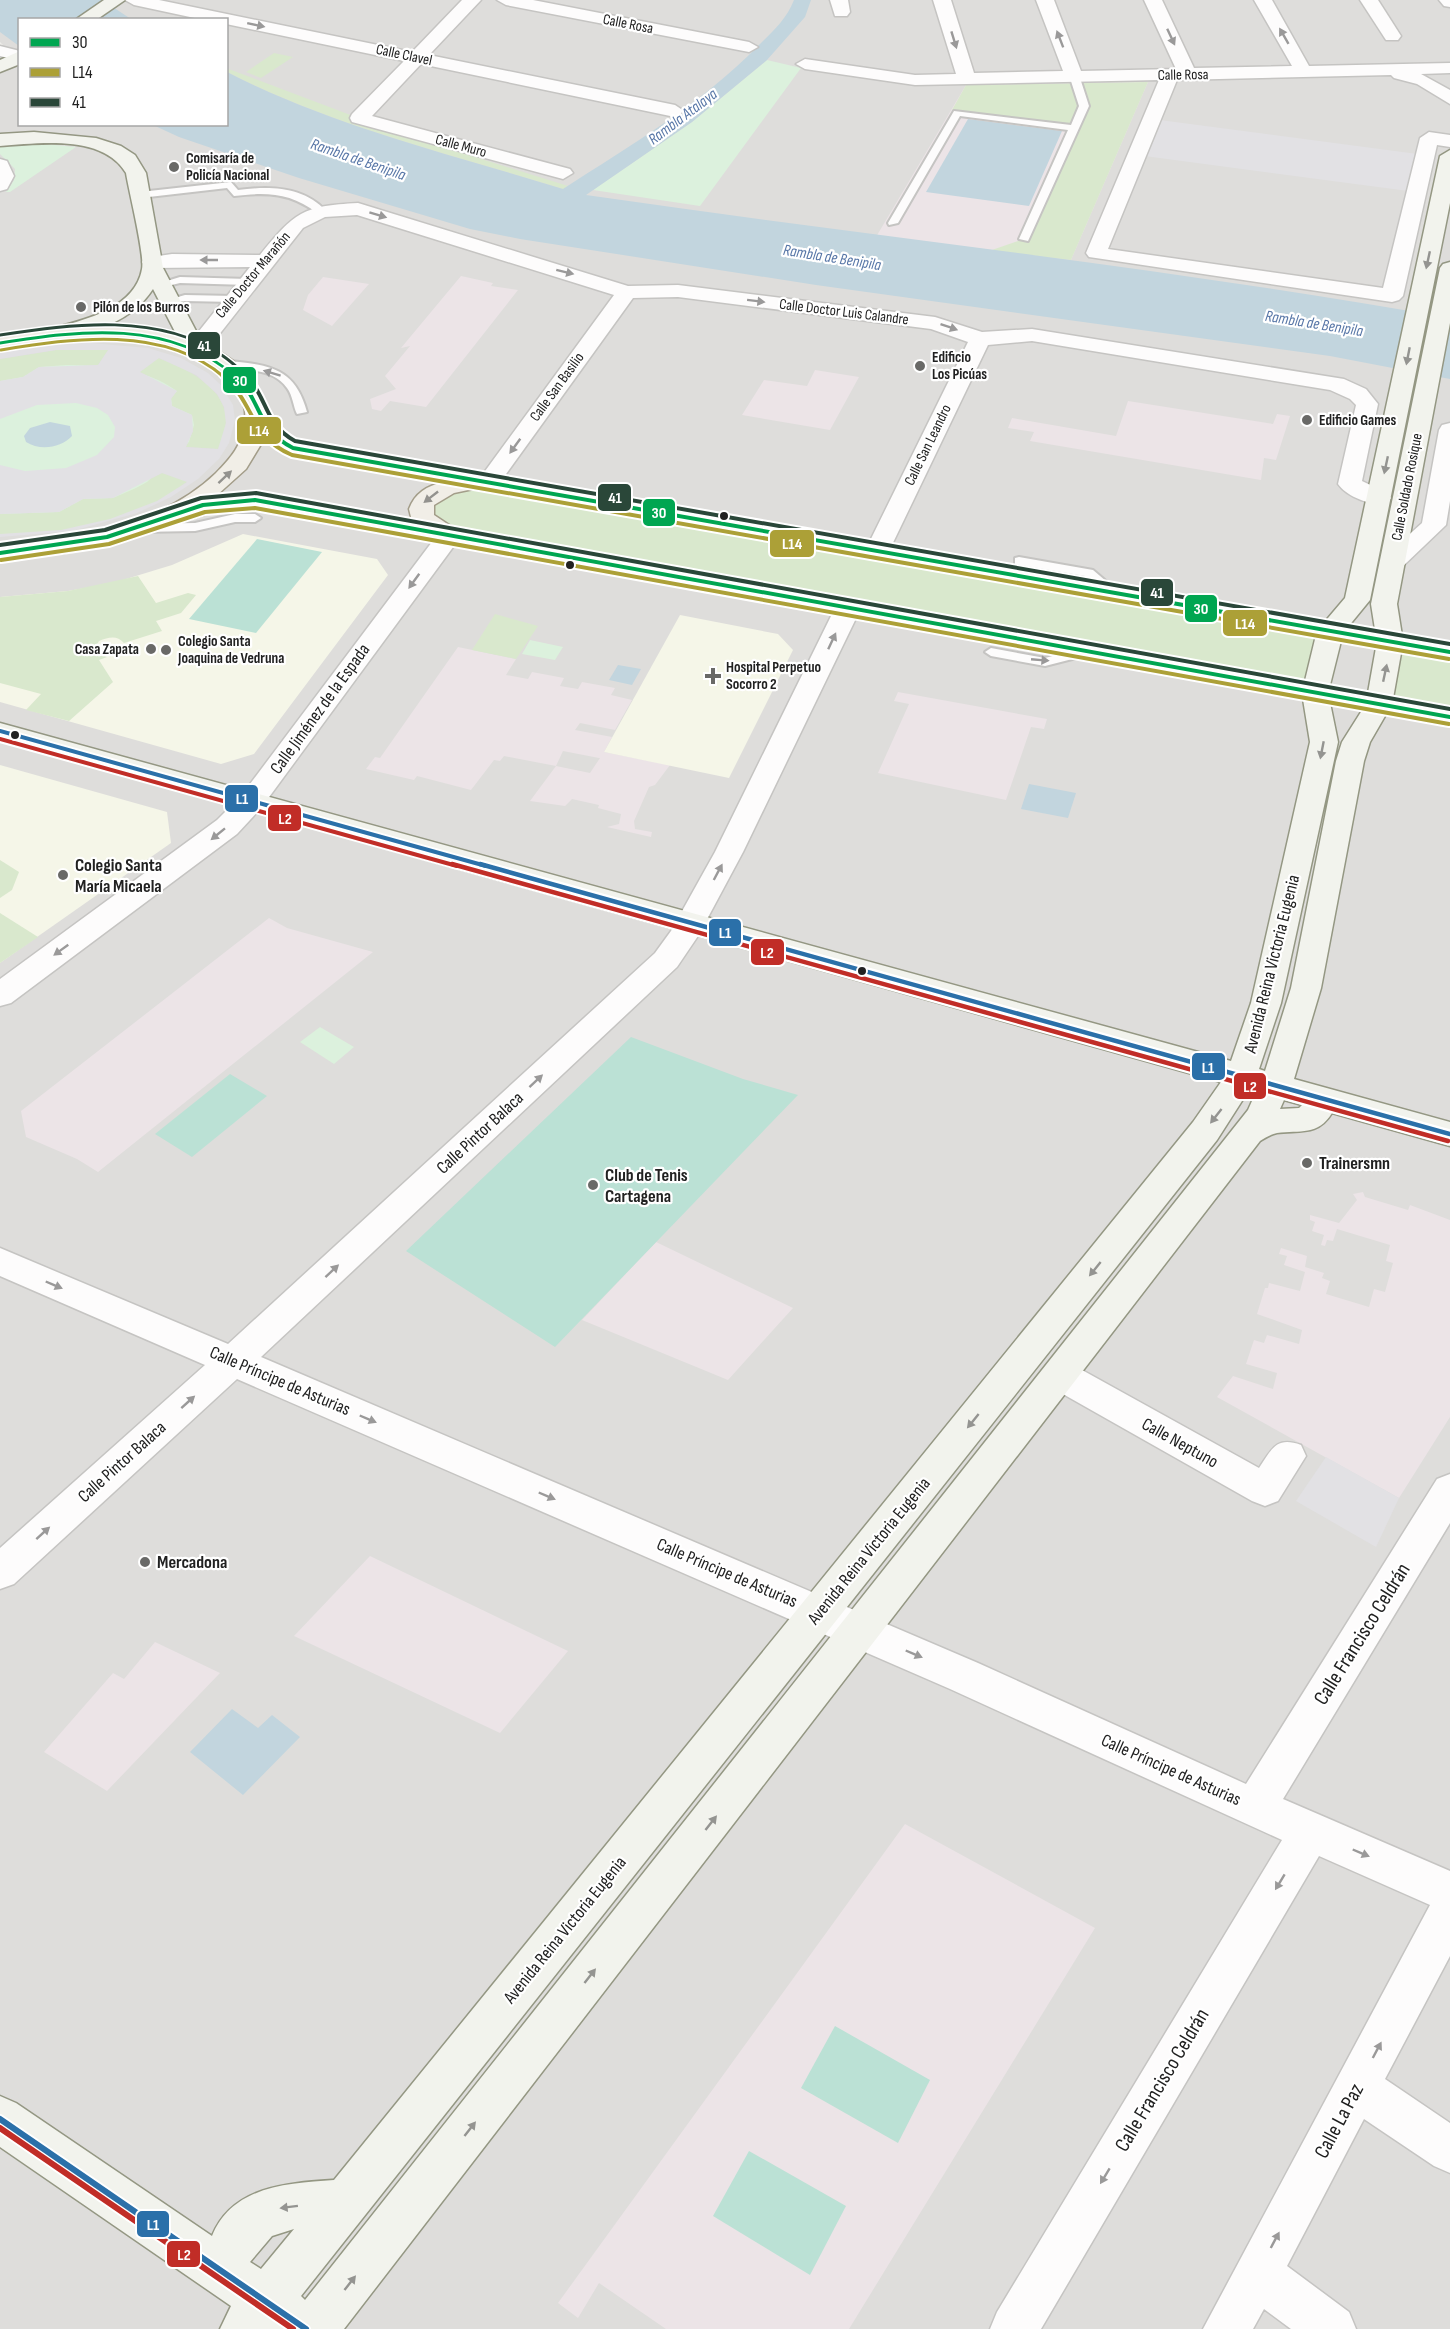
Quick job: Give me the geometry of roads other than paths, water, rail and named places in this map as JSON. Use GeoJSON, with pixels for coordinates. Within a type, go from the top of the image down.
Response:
{"type":"FeatureCollection","features":[{"type":"Feature","properties":{"kind":"main road"},"geometry":{"type":"LineString","coordinates":[[87,18],[113,3]]}},
{"type":"Feature","properties":{"kind":"main road"},"geometry":{"type":"LineString","coordinates":[[0,67],[18,57]]}},
{"type":"Feature","properties":{"kind":"main road"},"geometry":{"type":"LineString","coordinates":[[0,140],[56,137],[81,140],[110,149],[134,167],[159,282],[195,350]]}},
{"type":"Feature","properties":{"kind":"main road"},"geometry":{"type":"LineString","coordinates":[[1410,410],[1419,304],[1450,156]]}},
{"type":"Feature","properties":{"kind":"main road"},"geometry":{"type":"LineString","coordinates":[[1410,410],[1442,309],[1450,268]]}},
{"type":"Feature","properties":{"kind":"main road"},"geometry":{"type":"LineString","coordinates":[[0,343],[84,328],[119,313],[142,292],[159,282]]}},
{"type":"Feature","properties":{"kind":"main road"},"geometry":{"type":"LineString","coordinates":[[57,334],[130,335],[165,341],[195,350],[220,363],[244,384],[263,429],[272,438],[288,447],[1450,652]]}},
{"type":"Feature","properties":{"kind":"main road"},"geometry":{"type":"LineString","coordinates":[[147,523],[207,492],[235,468],[252,441],[256,409]]}},
{"type":"Feature","properties":{"kind":"main road","name":"Calle Soldado Rosique"},"geometry":{"type":"LineString","coordinates":[[1330,631],[1357,600],[1379,498],[1410,410]]}},
{"type":"Feature","properties":{"kind":"main road","name":"Calle Soldado Rosique"},"geometry":{"type":"LineString","coordinates":[[1379,705],[1390,642],[1384,604],[1392,563],[1410,410]]}},
{"type":"Feature","properties":{"kind":"main road"},"geometry":{"type":"LineString","coordinates":[[448,535],[422,518],[421,508],[424,502],[446,488],[485,482]]}},
{"type":"Feature","properties":{"kind":"main road"},"geometry":{"type":"LineString","coordinates":[[5,551],[77,543],[203,505],[255,500],[1450,717]]}},
{"type":"Feature","properties":{"kind":"main road"},"geometry":{"type":"LineString","coordinates":[[1315,693],[1330,631]]}},
{"type":"Feature","properties":{"kind":"main road","name":"Avenida Reina Victoria Eugenia"},"geometry":{"type":"LineString","coordinates":[[313,2329],[1261,1116],[1255,1044],[1324,742],[1315,693]]}},
{"type":"Feature","properties":{"kind":"main road","name":"Avenida Reina Victoria Eugenia"},"geometry":{"type":"LineString","coordinates":[[255,2315],[1226,1104],[1259,1081],[1297,1026],[1350,761],[1356,742],[1379,705]]}},
{"type":"Feature","properties":{"kind":"main road"},"geometry":{"type":"LineString","coordinates":[[0,731],[1450,1134]]}},
{"type":"Feature","properties":{"kind":"main road"},"geometry":{"type":"LineString","coordinates":[[1249,1132],[1269,1121],[1307,1120],[1319,1108],[1315,1096]]}},
{"type":"Feature","properties":{"kind":"main road"},"geometry":{"type":"LineString","coordinates":[[0,2119],[224,2271],[255,2315],[306,2329]]}},
{"type":"Feature","properties":{"kind":"main road"},"geometry":{"type":"LineString","coordinates":[[224,2271],[225,2256],[233,2243],[253,2221],[265,2214],[291,2206],[321,2207],[347,2202]]}},
{"type":"Feature","properties":{"kind":"street","name":"Calle Clavel"},"geometry":{"type":"LineString","coordinates":[[134,0],[222,18]]}},
{"type":"Feature","properties":{"kind":"street"},"geometry":{"type":"LineString","coordinates":[[416,58],[472,0]]}},
{"type":"Feature","properties":{"kind":"street","name":"Calle Rosa"},"geometry":{"type":"LineString","coordinates":[[506,0],[749,47]]}},
{"type":"Feature","properties":{"kind":"street"},"geometry":{"type":"LineString","coordinates":[[942,0],[966,80]]}},
{"type":"Feature","properties":{"kind":"street"},"geometry":{"type":"LineString","coordinates":[[1045,0],[1075,78]]}},
{"type":"Feature","properties":{"kind":"street"},"geometry":{"type":"LineString","coordinates":[[1154,0],[1179,75],[1096,253],[1392,296],[1429,138],[1450,141]]}},
{"type":"Feature","properties":{"kind":"street"},"geometry":{"type":"LineString","coordinates":[[1263,0],[1304,72]]}},
{"type":"Feature","properties":{"kind":"street"},"geometry":{"type":"LineString","coordinates":[[1369,0],[1392,36]]}},
{"type":"Feature","properties":{"kind":"street","name":"Calle Clavel"},"geometry":{"type":"LineString","coordinates":[[228,19],[675,111]]}},
{"type":"Feature","properties":{"kind":"street"},"geometry":{"type":"LineString","coordinates":[[0,51],[18,56]]}},
{"type":"Feature","properties":{"kind":"street","name":"Calle Muro"},"geometry":{"type":"LineString","coordinates":[[416,58],[359,118],[563,173]]}},
{"type":"Feature","properties":{"kind":"street","name":"Calle Rosa"},"geometry":{"type":"LineString","coordinates":[[804,64],[915,80],[1450,68]]}},
{"type":"Feature","properties":{"kind":"street"},"geometry":{"type":"LineString","coordinates":[[1372,70],[1415,77],[1450,98]]}},
{"type":"Feature","properties":{"kind":"street"},"geometry":{"type":"LineString","coordinates":[[0,165],[4,176],[0,185]]}},
{"type":"Feature","properties":{"kind":"street","name":"Calle Doctor Luis Calandre"},"geometry":{"type":"LineString","coordinates":[[321,211],[339,209],[366,211],[627,292],[678,291],[935,323],[980,339],[1032,335],[1324,381],[1351,390],[1367,404]]}},
{"type":"Feature","properties":{"kind":"street","name":"Calle Doctor Marañón"},"geometry":{"type":"LineString","coordinates":[[195,350],[296,224],[321,211]]}},
{"type":"Feature","properties":{"kind":"street"},"geometry":{"type":"LineString","coordinates":[[159,282],[172,260],[266,261]]}},
{"type":"Feature","properties":{"kind":"street","name":"Calle San Basilio"},"geometry":{"type":"LineString","coordinates":[[485,482],[627,292]]}},
{"type":"Feature","properties":{"kind":"street","name":"Calle San Leandro"},"geometry":{"type":"LineString","coordinates":[[877,551],[980,339]]}},
{"type":"Feature","properties":{"kind":"street","name":"Calle Soldado Rosique"},"geometry":{"type":"LineString","coordinates":[[1367,404],[1350,484],[1379,498]]}},
{"type":"Feature","properties":{"kind":"street","name":"Calle Soldado Rosique"},"geometry":{"type":"LineString","coordinates":[[1392,563],[1434,525],[1450,430]]}},
{"type":"Feature","properties":{"kind":"street","name":"Calle Jiménez de la Espada"},"geometry":{"type":"LineString","coordinates":[[0,995],[187,859],[227,827],[251,802],[448,535]]}},
{"type":"Feature","properties":{"kind":"street","name":"Calle Pintor Balaca"},"geometry":{"type":"LineString","coordinates":[[0,1572],[234,1360],[666,960],[691,924],[729,852],[848,608]]}},
{"type":"Feature","properties":{"kind":"street","name":"Calle Príncipe de Asturias"},"geometry":{"type":"LineString","coordinates":[[0,1262],[234,1360],[820,1613],[1254,1808],[1450,1892]]}},
{"type":"Feature","properties":{"kind":"street","name":"Calle Neptuno"},"geometry":{"type":"LineString","coordinates":[[1060,1375],[1265,1490],[1288,1456]]}},
{"type":"Feature","properties":{"kind":"street","name":"Calle Francisco Celdrán"},"geometry":{"type":"LineString","coordinates":[[1254,1808],[1450,1491]]}},
{"type":"Feature","properties":{"kind":"street","name":"Calle Francisco Celdrán"},"geometry":{"type":"LineString","coordinates":[[1014,2329],[1310,1832]]}},
{"type":"Feature","properties":{"kind":"street","name":"Calle La Paz"},"geometry":{"type":"LineString","coordinates":[[1227,2329],[1450,1912]]}},
{"type":"Feature","properties":{"kind":"street"},"geometry":{"type":"LineString","coordinates":[[1357,2087],[1450,2150]]}},
{"type":"Feature","properties":{"kind":"street"},"geometry":{"type":"LineString","coordinates":[[1257,2274],[1332,2329]]}},
{"type":"Feature","properties":{"kind":"lane"},"geometry":{"type":"LineString","coordinates":[[1024,239],[1084,106],[1075,78]]}},
{"type":"Feature","properties":{"kind":"lane"},"geometry":{"type":"LineString","coordinates":[[893,223],[957,113],[1074,128]]}},
{"type":"Feature","properties":{"kind":"lane"},"geometry":{"type":"LineString","coordinates":[[140,195],[231,185],[234,193],[275,188],[310,202],[321,211]]}},
{"type":"Feature","properties":{"kind":"lane"},"geometry":{"type":"LineString","coordinates":[[159,282],[180,280],[241,290]]}},
{"type":"Feature","properties":{"kind":"lane"},"geometry":{"type":"LineString","coordinates":[[159,282],[185,298],[241,290]]}},
{"type":"Feature","properties":{"kind":"lane"},"geometry":{"type":"LineString","coordinates":[[220,363],[281,375],[290,381],[301,412]]}},
{"type":"Feature","properties":{"kind":"lane"},"geometry":{"type":"LineString","coordinates":[[147,523],[195,527],[235,518],[255,518]]}},
{"type":"Feature","properties":{"kind":"lane"},"geometry":{"type":"LineString","coordinates":[[1019,561],[1089,573],[1114,593]]}},
{"type":"Feature","properties":{"kind":"lane"},"geometry":{"type":"LineString","coordinates":[[991,652],[1045,662],[1088,651]]}},
{"type":"Feature","properties":{"kind":"water"},"geometry":{"type":"Polygon","coordinates":[[[0,0],[102,0],[129,18],[18,18],[18,45],[0,32],[0,0]]]}},
{"type":"Feature","properties":{"kind":"water"},"geometry":{"type":"Polygon","coordinates":[[[794,0],[811,0],[805,17],[767,60],[692,122],[586,195],[1234,283],[1450,318],[1450,379],[1330,356],[816,285],[520,239],[470,229],[299,178],[179,137],[155,126],[228,126],[228,72],[267,91],[350,124],[563,189],[665,123],[713,87],[774,30],[787,14],[794,0]]]}},
{"type":"Feature","properties":{"kind":"water"},"geometry":{"type":"Polygon","coordinates":[[[968,119],[1062,131],[1029,206],[926,192],[968,119]]]}},
{"type":"Feature","properties":{"kind":"water"},"geometry":{"type":"Polygon","coordinates":[[[50,422],[70,426],[72,436],[50,447],[38,447],[26,442],[24,436],[30,428],[50,422]]]}},
{"type":"Feature","properties":{"kind":"water"},"geometry":{"type":"Polygon","coordinates":[[[618,665],[641,669],[632,685],[609,680],[618,665]]]}},
{"type":"Feature","properties":{"kind":"water"},"geometry":{"type":"Polygon","coordinates":[[[1029,784],[1076,793],[1068,818],[1021,809],[1029,784]]]}},
{"type":"Feature","properties":{"kind":"water"},"geometry":{"type":"Polygon","coordinates":[[[232,1709],[258,1728],[272,1715],[300,1737],[243,1795],[190,1752],[232,1709]]]}},
{"type":"Feature","properties":{"kind":"place","name":"Comisaría de Policía Nacional"},"geometry":{"type":"Point","coordinates":[174,167]}},
{"type":"Feature","properties":{"kind":"place","name":"Pilón de los Burros"},"geometry":{"type":"Point","coordinates":[81,307]}},
{"type":"Feature","properties":{"kind":"place","name":"Edificio Los Picúas"},"geometry":{"type":"Point","coordinates":[920,366]}},
{"type":"Feature","properties":{"kind":"place","name":"Edificio Games"},"geometry":{"type":"Point","coordinates":[1307,420]}},
{"type":"Feature","properties":{"kind":"place","name":"Casa Zapata"},"geometry":{"type":"Point","coordinates":[151,649]}},
{"type":"Feature","properties":{"kind":"place","name":"Colegio Santa Joaquina de Vedruna"},"geometry":{"type":"Point","coordinates":[166,650]}},
{"type":"Feature","properties":{"kind":"place","name":"Hospital Perpetuo Socorro 2"},"geometry":{"type":"Point","coordinates":[713,676]}},
{"type":"Feature","properties":{"kind":"place","name":"Colegio Santa María Micaela"},"geometry":{"type":"Point","coordinates":[63,875]}},
{"type":"Feature","properties":{"kind":"place","name":"Trainersmn"},"geometry":{"type":"Point","coordinates":[1307,1163]}},
{"type":"Feature","properties":{"kind":"place","name":"Club de Tenis Cartagena"},"geometry":{"type":"Point","coordinates":[593,1185]}},
{"type":"Feature","properties":{"kind":"place","name":"Mercadona"},"geometry":{"type":"Point","coordinates":[145,1562]}},
{"type":"Feature","properties":{"kind":"water label","name":"Rambla Atalaya"},"geometry":{"type":"Point","coordinates":[683,117]}},
{"type":"Feature","properties":{"kind":"water label","name":"Rambla de Benipila"},"geometry":{"type":"Point","coordinates":[358,160]}},
{"type":"Feature","properties":{"kind":"water label","name":"Rambla de Benipila"},"geometry":{"type":"Point","coordinates":[832,258]}},
{"type":"Feature","properties":{"kind":"water label","name":"Rambla de Benipila"},"geometry":{"type":"Point","coordinates":[1314,324]}}]}
